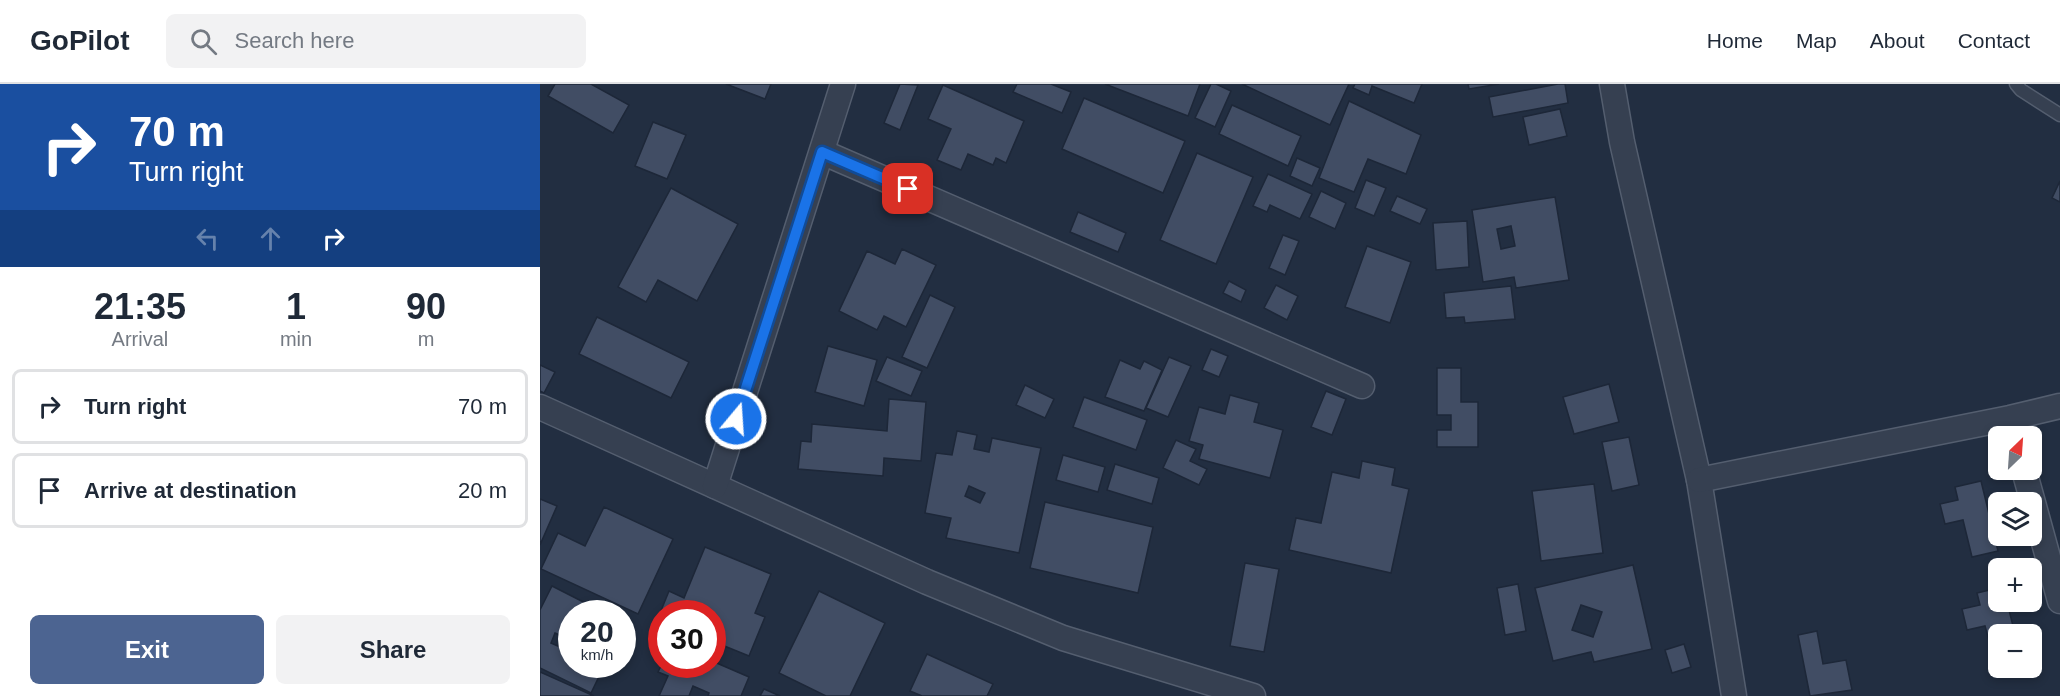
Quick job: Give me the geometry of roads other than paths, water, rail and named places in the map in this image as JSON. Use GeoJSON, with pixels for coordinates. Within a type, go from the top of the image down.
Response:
{"type":"FeatureCollection","features":[{"type":"Feature","properties":{"kind":"street"},"geometry":{"type":"LineString","coordinates":[[715,486],[843,84]]}},
{"type":"Feature","properties":{"kind":"street"},"geometry":{"type":"LineString","coordinates":[[1612,84],[1625,153],[1699,480],[1734,696]]}},
{"type":"Feature","properties":{"kind":"street"},"geometry":{"type":"LineString","coordinates":[[822,152],[1362,386]]}},
{"type":"Feature","properties":{"kind":"street"},"geometry":{"type":"LineString","coordinates":[[540,406],[927,582],[1063,638],[1253,696]]}},
{"type":"Feature","properties":{"kind":"street"},"geometry":{"type":"LineString","coordinates":[[2014,426],[2060,406]]}},
{"type":"Feature","properties":{"kind":"street"},"geometry":{"type":"LineString","coordinates":[[1699,480],[1988,431]]}},
{"type":"Feature","properties":{"kind":"street"},"geometry":{"type":"LineString","coordinates":[[2027,480],[2060,601]]}},
{"type":"Feature","properties":{"kind":"lane"},"geometry":{"type":"LineString","coordinates":[[2016,84],[2021,90],[2060,115]]}}]}
